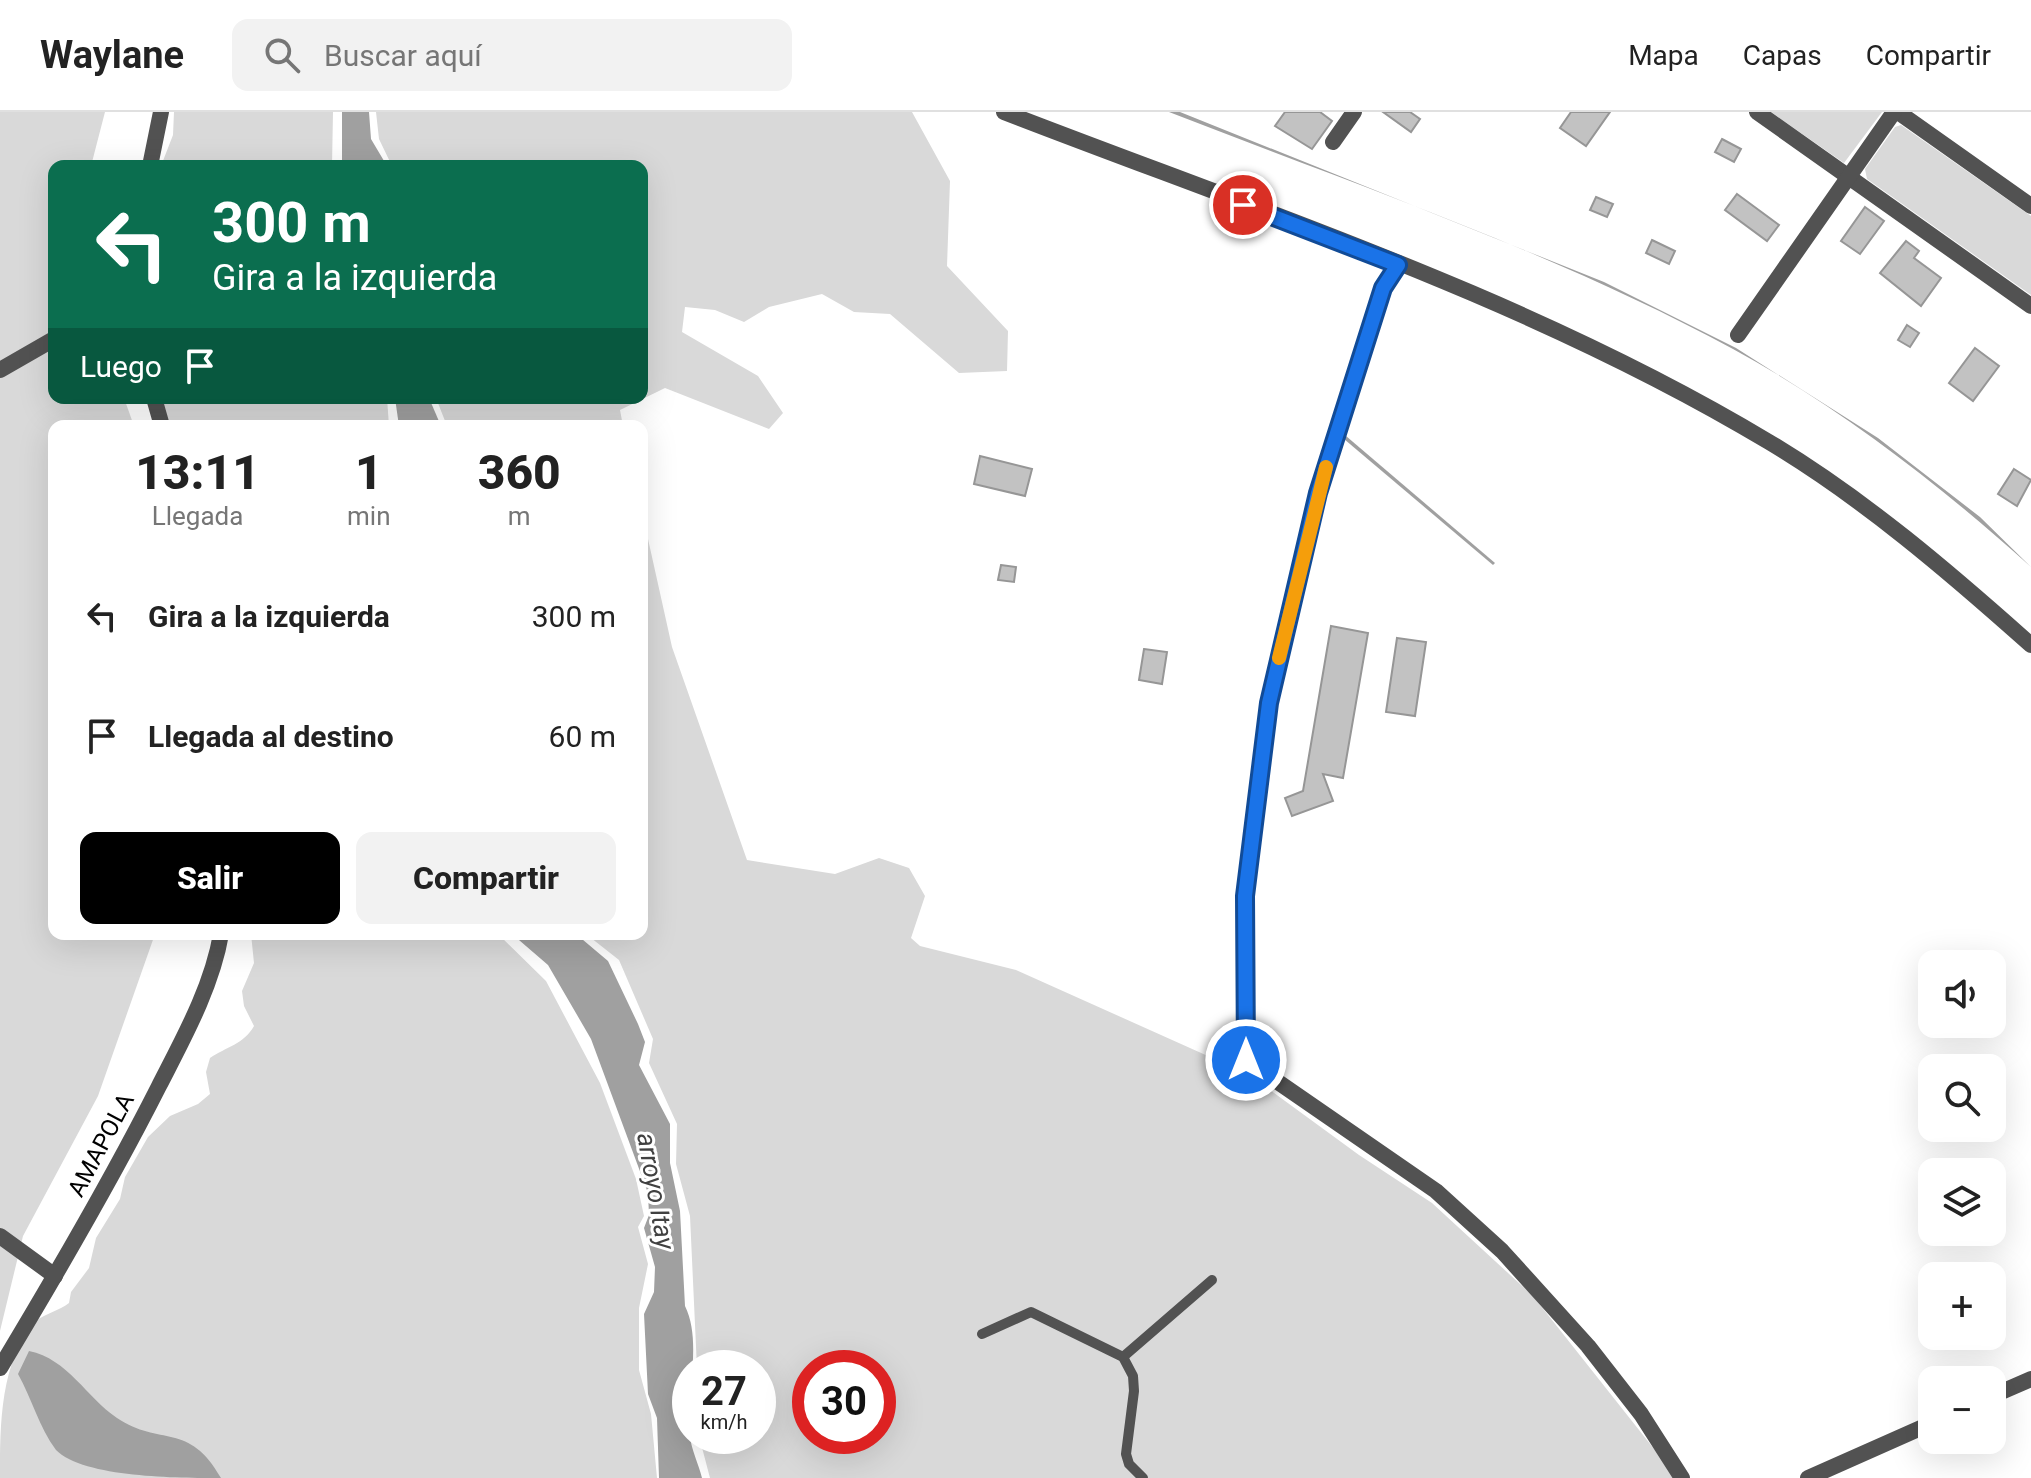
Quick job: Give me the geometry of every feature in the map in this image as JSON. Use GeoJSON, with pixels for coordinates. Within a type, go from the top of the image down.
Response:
{"type":"FeatureCollection","features":[{"type":"Feature","properties":{"kind":"street"},"geometry":{"type":"LineString","coordinates":[[151,160],[161,112]]}},
{"type":"Feature","properties":{"kind":"street"},"geometry":{"type":"LineString","coordinates":[[1004,112],[1398,265],[1579,340],[1703,404],[1771,444],[1933,559],[2031,645]]}},
{"type":"Feature","properties":{"kind":"street"},"geometry":{"type":"LineString","coordinates":[[1333,142],[1354,112]]}},
{"type":"Feature","properties":{"kind":"street"},"geometry":{"type":"LineString","coordinates":[[1757,112],[2031,306]]}},
{"type":"Feature","properties":{"kind":"street"},"geometry":{"type":"LineString","coordinates":[[1738,335],[1896,112],[2031,206]]}},
{"type":"Feature","properties":{"kind":"street"},"geometry":{"type":"LineString","coordinates":[[1398,265],[1383,288],[1318,493],[1269,703],[1245,896],[1246,1060],[1436,1191],[1502,1251],[1588,1346],[1641,1414],[1682,1478]]}},
{"type":"Feature","properties":{"kind":"street"},"geometry":{"type":"LineString","coordinates":[[0,370],[48,342]]}},
{"type":"Feature","properties":{"kind":"street","name":"AMAPOLA"},"geometry":{"type":"LineString","coordinates":[[0,1368],[117,1169],[183,1039],[217,955],[220,940]]}},
{"type":"Feature","properties":{"kind":"street"},"geometry":{"type":"LineString","coordinates":[[0,1236],[55,1276]]}},
{"type":"Feature","properties":{"kind":"street"},"geometry":{"type":"LineString","coordinates":[[2006,1390],[2031,1379]]}},
{"type":"Feature","properties":{"kind":"street"},"geometry":{"type":"LineString","coordinates":[[1808,1478],[1918,1429]]}},
{"type":"Feature","properties":{"kind":"lane"},"geometry":{"type":"LineString","coordinates":[[1123,1357],[1212,1280]]}},
{"type":"Feature","properties":{"kind":"lane"},"geometry":{"type":"LineString","coordinates":[[982,1334],[1031,1312],[1123,1357],[1133,1376],[1134,1391],[1126,1454],[1129,1464],[1143,1478]]}},
{"type":"Feature","properties":{"kind":"shaded area"},"geometry":{"type":"Polygon","coordinates":[[[0,112],[105,112],[93,160],[48,160],[48,404],[126,404],[132,420],[48,420],[48,940],[153,940],[98,1096],[23,1236],[0,1331],[0,112]]]}},
{"type":"Feature","properties":{"kind":"shaded area"},"geometry":{"type":"Polygon","coordinates":[[[174,112],[333,112],[332,160],[163,160],[173,135],[174,112]]]}},
{"type":"Feature","properties":{"kind":"shaded area"},"geometry":{"type":"Polygon","coordinates":[[[376,112],[912,112],[950,181],[947,266],[1008,331],[1007,371],[959,373],[890,314],[854,312],[822,294],[769,307],[744,322],[715,310],[685,307],[682,332],[758,376],[783,413],[769,429],[665,388],[648,396],[648,160],[389,160],[379,139],[376,112]]]}},
{"type":"Feature","properties":{"kind":"shaded area"},"geometry":{"type":"Polygon","coordinates":[[[1771,112],[1882,112],[1844,163],[1771,112]]]}},
{"type":"Feature","properties":{"kind":"shaded area"},"geometry":{"type":"Polygon","coordinates":[[[1901,125],[2031,216],[2031,295],[1867,179],[1865,169],[1895,127],[1901,125]]]}},
{"type":"Feature","properties":{"kind":"shaded area"},"geometry":{"type":"Polygon","coordinates":[[[153,404],[387,404],[389,420],[158,420],[153,404]]]}},
{"type":"Feature","properties":{"kind":"shaded area"},"geometry":{"type":"Polygon","coordinates":[[[438,404],[632,404],[620,410],[622,420],[445,420],[438,404]]]}},
{"type":"Feature","properties":{"kind":"shaded area"},"geometry":{"type":"Polygon","coordinates":[[[648,539],[672,647],[747,860],[835,874],[879,858],[909,868],[925,896],[911,938],[920,946],[1016,970],[1248,1074],[1359,1155],[1432,1203],[1533,1296],[1677,1478],[710,1478],[704,1454],[776,1454],[776,1350],[696,1350],[690,1216],[676,1164],[677,1124],[649,1063],[653,1039],[619,960],[594,940],[648,940],[648,539]]]}},
{"type":"Feature","properties":{"kind":"shaded area"},"geometry":{"type":"Polygon","coordinates":[[[252,940],[504,940],[546,981],[600,1083],[636,1179],[644,1216],[638,1227],[648,1264],[639,1308],[639,1370],[651,1414],[657,1478],[0,1478],[4,1394],[15,1355],[36,1321],[69,1303],[71,1292],[89,1268],[96,1238],[120,1199],[125,1177],[148,1137],[170,1116],[198,1104],[210,1094],[206,1072],[210,1058],[240,1041],[254,1026],[244,1006],[242,991],[254,963],[252,940]]]}},
{"type":"Feature","properties":{"kind":"water"},"geometry":{"type":"Polygon","coordinates":[[[342,112],[369,112],[371,139],[383,160],[342,160],[342,112]]]}},
{"type":"Feature","properties":{"kind":"water"},"geometry":{"type":"Polygon","coordinates":[[[1169,112],[1180,112],[1409,204],[1384,194],[1169,112]]]}},
{"type":"Feature","properties":{"kind":"water"},"geometry":{"type":"Polygon","coordinates":[[[1505,242],[1604,282],[1736,348],[1803,390],[1665,314],[1505,242]]]}},
{"type":"Feature","properties":{"kind":"water"},"geometry":{"type":"Polygon","coordinates":[[[1817,399],[1878,438],[1980,517],[2031,567],[1961,507],[1817,399]]]}},
{"type":"Feature","properties":{"kind":"water"},"geometry":{"type":"Polygon","coordinates":[[[396,404],[432,404],[438,420],[398,420],[396,404]]]}},
{"type":"Feature","properties":{"kind":"water"},"geometry":{"type":"Polygon","coordinates":[[[1346,436],[1495,563],[1493,565],[1344,439],[1346,436]]]}},
{"type":"Feature","properties":{"kind":"water","name":"arroyo Itay"},"geometry":{"type":"Polygon","coordinates":[[[519,940],[583,940],[608,961],[645,1042],[639,1065],[670,1124],[670,1163],[680,1211],[685,1306],[693,1336],[693,1350],[672,1350],[672,1454],[694,1454],[702,1478],[659,1478],[657,1418],[648,1394],[644,1314],[654,1292],[655,1267],[644,1228],[649,1215],[648,1193],[591,1039],[548,965],[519,940]]]}},
{"type":"Feature","properties":{"kind":"water"},"geometry":{"type":"Polygon","coordinates":[[[29,1351],[43,1355],[66,1370],[117,1418],[133,1427],[185,1442],[197,1449],[221,1478],[181,1478],[109,1471],[69,1459],[56,1450],[50,1441],[18,1374],[29,1351]]]}},
{"type":"Feature","properties":{"kind":"building"},"geometry":{"type":"Polygon","coordinates":[[[1285,112],[1320,112],[1332,121],[1312,149],[1275,126],[1285,112]]]}},
{"type":"Feature","properties":{"kind":"building"},"geometry":{"type":"Polygon","coordinates":[[[1383,112],[1410,112],[1420,119],[1411,132],[1383,112]]]}},
{"type":"Feature","properties":{"kind":"building"},"geometry":{"type":"Polygon","coordinates":[[[1571,112],[1610,112],[1586,146],[1560,128],[1571,112]]]}},
{"type":"Feature","properties":{"kind":"building"},"geometry":{"type":"Polygon","coordinates":[[[1722,139],[1741,149],[1734,162],[1715,152],[1722,139]]]}},
{"type":"Feature","properties":{"kind":"building"},"geometry":{"type":"Polygon","coordinates":[[[1737,194],[1779,225],[1767,241],[1725,210],[1737,194]]]}},
{"type":"Feature","properties":{"kind":"building"},"geometry":{"type":"Polygon","coordinates":[[[1596,197],[1613,204],[1607,217],[1590,210],[1596,197]]]}},
{"type":"Feature","properties":{"kind":"building"},"geometry":{"type":"Polygon","coordinates":[[[1865,207],[1884,221],[1860,254],[1841,241],[1865,207]]]}},
{"type":"Feature","properties":{"kind":"building"},"geometry":{"type":"Polygon","coordinates":[[[1652,240],[1675,251],[1669,264],[1646,253],[1652,240]]]}},
{"type":"Feature","properties":{"kind":"building"},"geometry":{"type":"Polygon","coordinates":[[[1906,241],[1919,251],[1914,258],[1941,278],[1921,306],[1880,273],[1906,241]]]}},
{"type":"Feature","properties":{"kind":"building"},"geometry":{"type":"Polygon","coordinates":[[[1907,325],[1919,333],[1910,347],[1898,340],[1907,325]]]}},
{"type":"Feature","properties":{"kind":"building"},"geometry":{"type":"Polygon","coordinates":[[[1975,348],[1999,366],[1973,401],[1949,383],[1975,348]]]}},
{"type":"Feature","properties":{"kind":"building"},"geometry":{"type":"Polygon","coordinates":[[[980,456],[1032,469],[1025,496],[974,484],[980,456]]]}},
{"type":"Feature","properties":{"kind":"building"},"geometry":{"type":"Polygon","coordinates":[[[2014,469],[2031,480],[2017,506],[1998,494],[2014,469]]]}},
{"type":"Feature","properties":{"kind":"building"},"geometry":{"type":"Polygon","coordinates":[[[1001,565],[1016,567],[1014,582],[998,580],[1001,565]]]}},
{"type":"Feature","properties":{"kind":"building"},"geometry":{"type":"Polygon","coordinates":[[[1331,626],[1368,633],[1343,778],[1323,774],[1333,801],[1292,816],[1285,798],[1303,791],[1331,626]]]}},
{"type":"Feature","properties":{"kind":"building"},"geometry":{"type":"Polygon","coordinates":[[[1397,638],[1426,642],[1415,716],[1386,712],[1397,638]]]}},
{"type":"Feature","properties":{"kind":"building"},"geometry":{"type":"Polygon","coordinates":[[[1144,649],[1167,652],[1162,684],[1139,680],[1144,649]]]}},
{"type":"Feature","properties":{"kind":"slow traffic"},"geometry":{"type":"LineString","coordinates":[[1279,658],[1326,467]]}},
{"type":"Feature","properties":{"kind":"route"},"geometry":{"type":"LineString","coordinates":[[1243,205],[1398,265],[1383,288],[1318,493],[1269,703],[1245,896],[1246,1060]]}}]}
